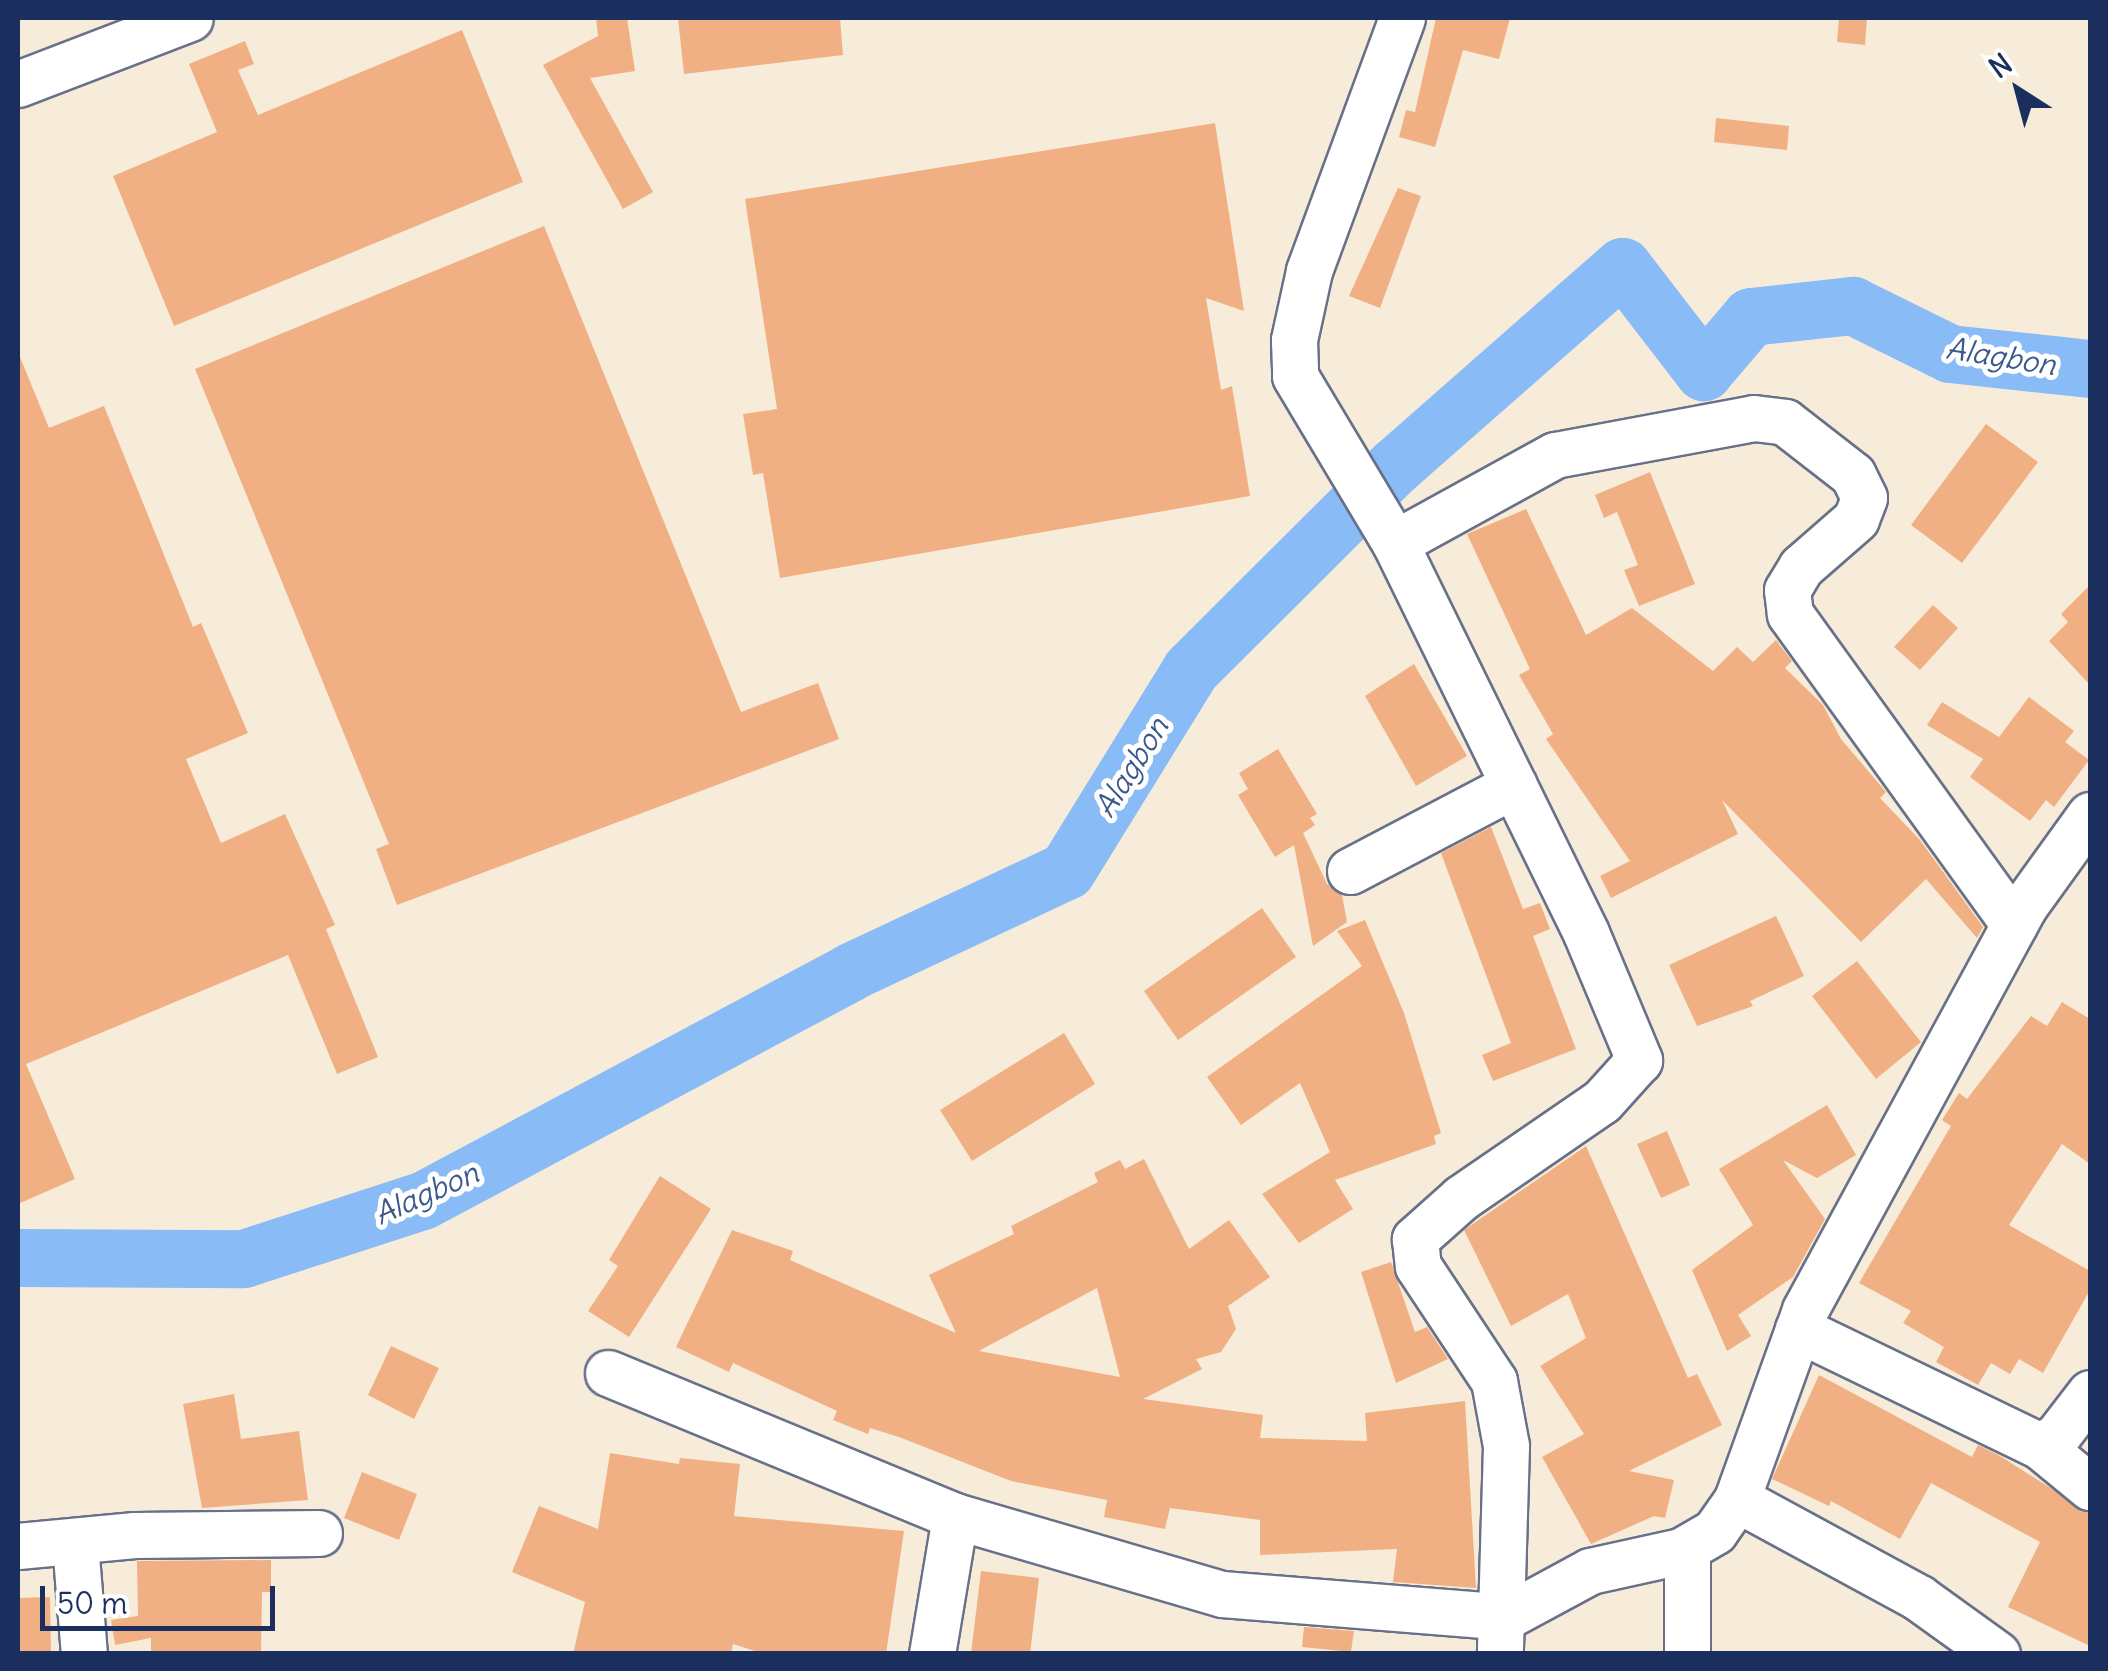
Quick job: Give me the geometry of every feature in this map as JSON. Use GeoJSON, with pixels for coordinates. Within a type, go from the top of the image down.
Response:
{"type":"FeatureCollection","features":[{"type":"Feature","properties":{"kind":"street"},"geometry":{"type":"LineString","coordinates":[[18,84],[190,18]]}},
{"type":"Feature","properties":{"kind":"street"},"geometry":{"type":"LineString","coordinates":[[1402,18],[1308,271],[1294,340],[1294,376],[1389,531],[1514,786],[1640,1060],[1602,1101],[1462,1198],[1415,1239],[1418,1266],[1494,1381],[1506,1446],[1502,1635]]}},
{"type":"Feature","properties":{"kind":"street"},"geometry":{"type":"LineString","coordinates":[[1389,531],[1555,455],[1754,418],[1785,422],[1854,475],[1864,498],[1856,519],[1801,567],[1787,590],[1790,614],[2014,925]]}},
{"type":"Feature","properties":{"kind":"street"},"geometry":{"type":"LineString","coordinates":[[1350,871],[1514,786]]}},
{"type":"Feature","properties":{"kind":"street"},"geometry":{"type":"LineString","coordinates":[[608,1373],[955,1516],[1222,1594],[1502,1635],[1590,1572],[1687,1548],[1715,1531],[1737,1499],[1798,1329],[2014,925],[2090,816]]}},
{"type":"Feature","properties":{"kind":"street"},"geometry":{"type":"LineString","coordinates":[[1798,1329],[2040,1446],[2090,1487]]}},
{"type":"Feature","properties":{"kind":"street"},"geometry":{"type":"LineString","coordinates":[[2040,1446],[2057,1436],[2090,1393]]}},
{"type":"Feature","properties":{"kind":"street"},"geometry":{"type":"LineString","coordinates":[[1737,1499],[1919,1598],[1997,1654]]}},
{"type":"Feature","properties":{"kind":"street"},"geometry":{"type":"LineString","coordinates":[[932,1654],[955,1516]]}},
{"type":"Feature","properties":{"kind":"street"},"geometry":{"type":"LineString","coordinates":[[18,1546],[134,1536],[319,1533]]}},
{"type":"Feature","properties":{"kind":"street"},"geometry":{"type":"LineString","coordinates":[[75,1543],[84,1654]]}},
{"type":"Feature","properties":{"kind":"street"},"geometry":{"type":"LineString","coordinates":[[1687,1548],[1687,1654]]}},
{"type":"Feature","properties":{"kind":"building"},"geometry":{"type":"Polygon","coordinates":[[[596,18],[627,18],[635,71],[590,78],[653,192],[623,209],[543,65],[598,36],[596,18]]]}},
{"type":"Feature","properties":{"kind":"building"},"geometry":{"type":"Polygon","coordinates":[[[678,18],[840,18],[843,55],[684,74],[678,18]]]}},
{"type":"Feature","properties":{"kind":"building"},"geometry":{"type":"Polygon","coordinates":[[[1436,18],[1510,18],[1499,59],[1463,50],[1435,147],[1399,137],[1406,110],[1415,112],[1436,18]]]}},
{"type":"Feature","properties":{"kind":"building"},"geometry":{"type":"Polygon","coordinates":[[[1839,18],[1867,18],[1865,45],[1837,42],[1839,18]]]}},
{"type":"Feature","properties":{"kind":"building"},"geometry":{"type":"Polygon","coordinates":[[[462,30],[523,182],[174,326],[113,176],[217,132],[189,64],[245,41],[254,64],[238,70],[258,115],[462,30]]]}},
{"type":"Feature","properties":{"kind":"building"},"geometry":{"type":"Polygon","coordinates":[[[1716,118],[1789,126],[1787,150],[1714,142],[1716,118]]]}},
{"type":"Feature","properties":{"kind":"building"},"geometry":{"type":"Polygon","coordinates":[[[1215,123],[1244,311],[1206,298],[1221,390],[1232,386],[1250,496],[780,578],[763,473],[753,475],[743,414],[777,409],[745,199],[1215,123]]]}},
{"type":"Feature","properties":{"kind":"building"},"geometry":{"type":"Polygon","coordinates":[[[1398,188],[1421,196],[1380,308],[1349,296],[1398,188]]]}},
{"type":"Feature","properties":{"kind":"building"},"geometry":{"type":"Polygon","coordinates":[[[544,226],[741,712],[818,683],[839,739],[397,905],[376,849],[389,844],[195,369],[544,226]]]}},
{"type":"Feature","properties":{"kind":"building"},"geometry":{"type":"Polygon","coordinates":[[[18,352],[49,428],[104,406],[193,627],[201,623],[248,733],[186,759],[221,843],[285,814],[335,925],[326,929],[378,1057],[337,1074],[288,955],[26,1064],[75,1179],[18,1204],[18,352]]]}},
{"type":"Feature","properties":{"kind":"building"},"geometry":{"type":"Polygon","coordinates":[[[1986,424],[2038,462],[1962,563],[1911,525],[1986,424]]]}},
{"type":"Feature","properties":{"kind":"building"},"geometry":{"type":"Polygon","coordinates":[[[1650,472],[1695,584],[1639,606],[1624,570],[1638,565],[1617,512],[1604,518],[1595,495],[1650,472]]]}},
{"type":"Feature","properties":{"kind":"building"},"geometry":{"type":"Polygon","coordinates":[[[1526,509],[1586,635],[1632,608],[1713,671],[1737,647],[1753,662],[1776,640],[1792,661],[1785,668],[1823,705],[1841,739],[1886,792],[1880,798],[1920,840],[1983,927],[1977,938],[1926,879],[1861,942],[1722,800],[1738,834],[1611,898],[1600,876],[1630,861],[1546,739],[1553,734],[1519,675],[1530,669],[1467,534],[1526,509]]]}},
{"type":"Feature","properties":{"kind":"building"},"geometry":{"type":"Polygon","coordinates":[[[2090,585],[2090,685],[2049,641],[2068,622],[2061,614],[2090,585]]]}},
{"type":"Feature","properties":{"kind":"building"},"geometry":{"type":"Polygon","coordinates":[[[1933,605],[1958,628],[1920,670],[1894,647],[1933,605]]]}},
{"type":"Feature","properties":{"kind":"building"},"geometry":{"type":"Polygon","coordinates":[[[1414,664],[1467,756],[1416,786],[1365,696],[1414,664]]]}},
{"type":"Feature","properties":{"kind":"building"},"geometry":{"type":"Polygon","coordinates":[[[2029,697],[2074,731],[2065,742],[2089,760],[2054,807],[2046,800],[2030,821],[1970,777],[1983,759],[1927,725],[1942,702],[1999,737],[2029,697]]]}},
{"type":"Feature","properties":{"kind":"building"},"geometry":{"type":"Polygon","coordinates":[[[1278,749],[1317,814],[1310,818],[1315,825],[1303,833],[1327,884],[1342,895],[1347,922],[1313,946],[1294,845],[1275,857],[1238,795],[1248,789],[1239,773],[1278,749]]]}},
{"type":"Feature","properties":{"kind":"building"},"geometry":{"type":"Polygon","coordinates":[[[1491,827],[1523,909],[1540,903],[1550,929],[1533,936],[1576,1049],[1493,1081],[1482,1055],[1511,1043],[1441,853],[1491,827]]]}},
{"type":"Feature","properties":{"kind":"building"},"geometry":{"type":"Polygon","coordinates":[[[1262,908],[1296,957],[1178,1040],[1144,991],[1262,908]]]}},
{"type":"Feature","properties":{"kind":"building"},"geometry":{"type":"Polygon","coordinates":[[[1776,916],[1804,976],[1750,1001],[1753,1006],[1697,1026],[1669,965],[1776,916]]]}},
{"type":"Feature","properties":{"kind":"building"},"geometry":{"type":"Polygon","coordinates":[[[1365,920],[1404,1013],[1441,1133],[1434,1136],[1436,1144],[1335,1180],[1353,1209],[1299,1243],[1262,1194],[1330,1152],[1300,1083],[1241,1125],[1207,1077],[1362,966],[1337,931],[1365,920]]]}},
{"type":"Feature","properties":{"kind":"building"},"geometry":{"type":"Polygon","coordinates":[[[1857,961],[1921,1042],[1876,1079],[1812,996],[1857,961]]]}},
{"type":"Feature","properties":{"kind":"building"},"geometry":{"type":"Polygon","coordinates":[[[2062,1002],[2090,1019],[2090,1164],[2062,1144],[2009,1225],[2090,1271],[2090,1290],[2043,1373],[2019,1359],[2010,1374],[1991,1363],[1978,1385],[1936,1362],[1944,1347],[1903,1323],[1911,1311],[1859,1283],[1951,1126],[1942,1120],[1959,1093],[1967,1099],[2031,1016],[2047,1026],[2062,1002]]]}},
{"type":"Feature","properties":{"kind":"building"},"geometry":{"type":"Polygon","coordinates":[[[1064,1033],[1095,1084],[972,1161],[940,1110],[1064,1033]]]}},
{"type":"Feature","properties":{"kind":"building"},"geometry":{"type":"Polygon","coordinates":[[[1827,1105],[1856,1155],[1817,1178],[1783,1160],[1825,1219],[1793,1277],[1738,1315],[1751,1336],[1727,1351],[1692,1270],[1753,1225],[1719,1169],[1827,1105]]]}},
{"type":"Feature","properties":{"kind":"building"},"geometry":{"type":"Polygon","coordinates":[[[1667,1131],[1690,1185],[1661,1198],[1637,1144],[1667,1131]]]}},
{"type":"Feature","properties":{"kind":"building"},"geometry":{"type":"Polygon","coordinates":[[[1586,1146],[1688,1378],[1697,1374],[1722,1425],[1629,1471],[1674,1480],[1665,1518],[1654,1516],[1591,1544],[1542,1457],[1584,1434],[1540,1366],[1586,1338],[1568,1294],[1511,1326],[1464,1230],[1586,1146]]]}},
{"type":"Feature","properties":{"kind":"building"},"geometry":{"type":"Polygon","coordinates":[[[1144,1159],[1189,1249],[1229,1220],[1270,1277],[1228,1306],[1236,1329],[1221,1352],[1196,1359],[1202,1369],[1143,1399],[1263,1415],[1260,1438],[1367,1441],[1365,1413],[1465,1401],[1476,1588],[1393,1582],[1397,1549],[1260,1555],[1260,1520],[1170,1508],[1165,1529],[1104,1517],[1107,1500],[1011,1481],[899,1437],[870,1428],[868,1434],[833,1420],[837,1411],[733,1363],[729,1372],[676,1347],[732,1230],[793,1251],[790,1260],[956,1333],[929,1275],[1014,1234],[1011,1226],[1098,1182],[1094,1173],[1120,1160],[1125,1169],[1144,1159]],[[1097,1288],[979,1351],[1120,1377],[1097,1288]]]}},
{"type":"Feature","properties":{"kind":"building"},"geometry":{"type":"Polygon","coordinates":[[[660,1176],[711,1209],[629,1337],[588,1311],[618,1266],[609,1260],[660,1176]]]}},
{"type":"Feature","properties":{"kind":"building"},"geometry":{"type":"Polygon","coordinates":[[[1391,1262],[1415,1332],[1427,1327],[1448,1359],[1396,1383],[1361,1272],[1391,1262]]]}},
{"type":"Feature","properties":{"kind":"building"},"geometry":{"type":"Polygon","coordinates":[[[391,1346],[439,1368],[414,1419],[368,1395],[391,1346]]]}},
{"type":"Feature","properties":{"kind":"building"},"geometry":{"type":"Polygon","coordinates":[[[1819,1375],[1972,1457],[1978,1445],[2000,1456],[2090,1513],[2090,1646],[2008,1607],[2040,1542],[1931,1483],[1900,1539],[1831,1501],[1829,1506],[1772,1479],[1819,1375]]]}},
{"type":"Feature","properties":{"kind":"building"},"geometry":{"type":"Polygon","coordinates":[[[234,1394],[241,1439],[299,1431],[308,1500],[202,1508],[183,1404],[234,1394]]]}},
{"type":"Feature","properties":{"kind":"building"},"geometry":{"type":"Polygon","coordinates":[[[610,1453],[679,1464],[680,1458],[740,1464],[734,1516],[904,1531],[886,1654],[764,1654],[733,1644],[731,1654],[573,1654],[585,1602],[512,1572],[539,1506],[598,1529],[610,1453]]]}},
{"type":"Feature","properties":{"kind":"building"},"geometry":{"type":"Polygon","coordinates":[[[362,1472],[417,1494],[399,1540],[344,1518],[362,1472]]]}},
{"type":"Feature","properties":{"kind":"building"},"geometry":{"type":"Polygon","coordinates":[[[271,1560],[271,1592],[262,1592],[261,1654],[151,1653],[151,1638],[115,1645],[111,1620],[138,1616],[137,1561],[271,1560]]]}},
{"type":"Feature","properties":{"kind":"building"},"geometry":{"type":"Polygon","coordinates":[[[981,1571],[1039,1578],[1030,1654],[971,1654],[981,1571]]]}},
{"type":"Feature","properties":{"kind":"building"},"geometry":{"type":"Polygon","coordinates":[[[50,1597],[51,1654],[18,1654],[18,1598],[50,1597]]]}},
{"type":"Feature","properties":{"kind":"building"},"geometry":{"type":"Polygon","coordinates":[[[1304,1627],[1354,1631],[1351,1652],[1302,1647],[1304,1627]]]}},
{"type":"Feature","properties":{"kind":"waterway","name":"Alagbon"},"geometry":{"type":"LineString","coordinates":[[18,1258],[244,1259],[423,1201],[851,972],[1067,871],[1191,670],[1395,467],[1623,267],[1704,372],[1751,317],[1853,306],[1950,354],[2090,369]]}}]}
